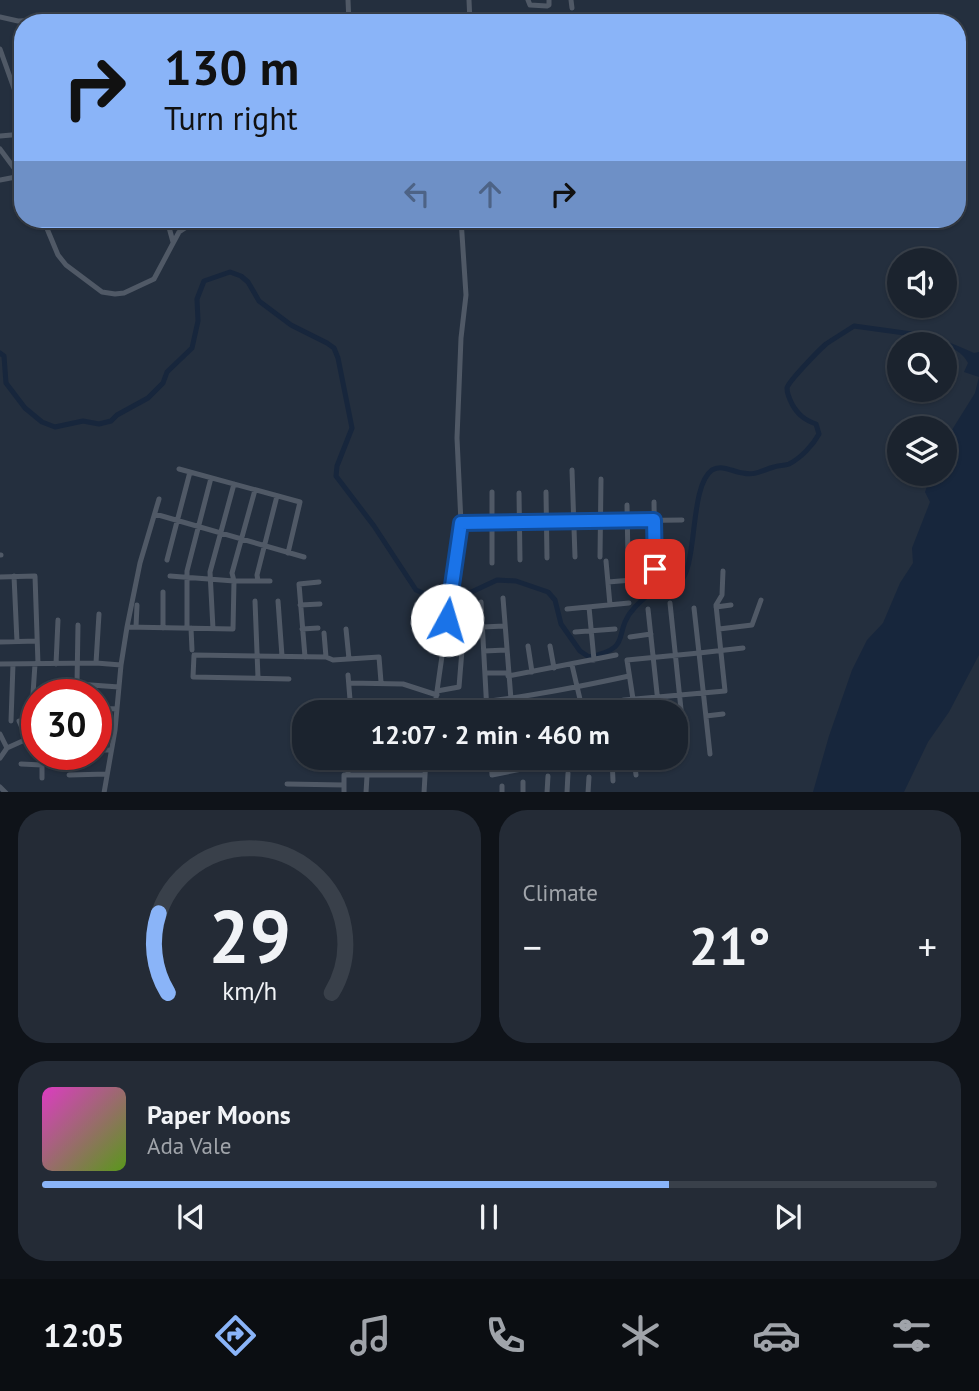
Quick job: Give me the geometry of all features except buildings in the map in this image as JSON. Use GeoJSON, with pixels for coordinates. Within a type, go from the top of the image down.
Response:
{"type":"FeatureCollection","features":[{"type":"Feature","properties":{"kind":"street"},"geometry":{"type":"LineString","coordinates":[[528,0],[530,5],[547,6],[549,0]]}},
{"type":"Feature","properties":{"kind":"street"},"geometry":{"type":"LineString","coordinates":[[572,0],[572,8]]}},
{"type":"Feature","properties":{"kind":"street"},"geometry":{"type":"LineString","coordinates":[[0,49],[14,88]]}},
{"type":"Feature","properties":{"kind":"street"},"geometry":{"type":"LineString","coordinates":[[0,149],[14,167]]}},
{"type":"Feature","properties":{"kind":"street"},"geometry":{"type":"LineString","coordinates":[[47,228],[62,261],[87,283],[109,294],[124,293],[154,279],[179,232],[185,228]]}},
{"type":"Feature","properties":{"kind":"street"},"geometry":{"type":"LineString","coordinates":[[169,228],[173,242]]}},
{"type":"Feature","properties":{"kind":"street"},"geometry":{"type":"LineString","coordinates":[[436,700],[461,523],[457,438],[466,295],[462,228]]}},
{"type":"Feature","properties":{"kind":"street"},"geometry":{"type":"LineString","coordinates":[[179,469],[299,502],[288,553]]}},
{"type":"Feature","properties":{"kind":"street"},"geometry":{"type":"LineString","coordinates":[[572,470],[575,557]]}},
{"type":"Feature","properties":{"kind":"street"},"geometry":{"type":"LineString","coordinates":[[167,560],[190,472]]}},
{"type":"Feature","properties":{"kind":"street"},"geometry":{"type":"LineString","coordinates":[[192,650],[187,571],[211,478]]}},
{"type":"Feature","properties":{"kind":"street"},"geometry":{"type":"LineString","coordinates":[[601,479],[600,520],[610,605]]}},
{"type":"Feature","properties":{"kind":"street"},"geometry":{"type":"LineString","coordinates":[[213,629],[210,572],[234,484]]}},
{"type":"Feature","properties":{"kind":"street"},"geometry":{"type":"LineString","coordinates":[[234,640],[232,573],[255,490]]}},
{"type":"Feature","properties":{"kind":"street"},"geometry":{"type":"LineString","coordinates":[[492,492],[492,563]]}},
{"type":"Feature","properties":{"kind":"street"},"geometry":{"type":"LineString","coordinates":[[546,492],[547,558]]}},
{"type":"Feature","properties":{"kind":"street"},"geometry":{"type":"LineString","coordinates":[[519,493],[520,560]]}},
{"type":"Feature","properties":{"kind":"street"},"geometry":{"type":"LineString","coordinates":[[258,581],[257,575],[277,496]]}},
{"type":"Feature","properties":{"kind":"street"},"geometry":{"type":"LineString","coordinates":[[112,745],[127,627],[140,563],[159,499]]}},
{"type":"Feature","properties":{"kind":"street"},"geometry":{"type":"LineString","coordinates":[[654,502],[655,569]]}},
{"type":"Feature","properties":{"kind":"street"},"geometry":{"type":"LineString","coordinates":[[627,505],[630,580]]}},
{"type":"Feature","properties":{"kind":"street"},"geometry":{"type":"LineString","coordinates":[[155,514],[304,557]]}},
{"type":"Feature","properties":{"kind":"street"},"geometry":{"type":"LineString","coordinates":[[461,523],[682,520]]}},
{"type":"Feature","properties":{"kind":"street"},"geometry":{"type":"LineString","coordinates":[[655,548],[679,547]]}},
{"type":"Feature","properties":{"kind":"street"},"geometry":{"type":"LineString","coordinates":[[723,571],[722,595],[716,607],[719,629],[721,650],[725,691],[629,700],[627,660],[699,653],[721,650],[743,648]]}},
{"type":"Feature","properties":{"kind":"street"},"geometry":{"type":"LineString","coordinates":[[14,576],[17,642]]}},
{"type":"Feature","properties":{"kind":"street"},"geometry":{"type":"LineString","coordinates":[[0,577],[35,576],[37,641],[35,679]]}},
{"type":"Feature","properties":{"kind":"street"},"geometry":{"type":"LineString","coordinates":[[170,576],[270,581]]}},
{"type":"Feature","properties":{"kind":"street"},"geometry":{"type":"LineString","coordinates":[[608,582],[656,578]]}},
{"type":"Feature","properties":{"kind":"street"},"geometry":{"type":"LineString","coordinates":[[305,657],[299,584],[319,582]]}},
{"type":"Feature","properties":{"kind":"street"},"geometry":{"type":"LineString","coordinates":[[163,592],[163,628]]}},
{"type":"Feature","properties":{"kind":"street"},"geometry":{"type":"LineString","coordinates":[[503,598],[510,700],[626,676]]}},
{"type":"Feature","properties":{"kind":"street"},"geometry":{"type":"LineString","coordinates":[[719,629],[752,625],[761,600]]}},
{"type":"Feature","properties":{"kind":"street"},"geometry":{"type":"LineString","coordinates":[[256,601],[258,678]]}},
{"type":"Feature","properties":{"kind":"street"},"geometry":{"type":"LineString","coordinates":[[278,601],[282,656]]}},
{"type":"Feature","properties":{"kind":"street"},"geometry":{"type":"LineString","coordinates":[[481,602],[486,700]]}},
{"type":"Feature","properties":{"kind":"street"},"geometry":{"type":"LineString","coordinates":[[567,608],[629,603]]}},
{"type":"Feature","properties":{"kind":"street"},"geometry":{"type":"LineString","coordinates":[[670,603],[680,700]]}},
{"type":"Feature","properties":{"kind":"street"},"geometry":{"type":"LineString","coordinates":[[300,605],[320,604]]}},
{"type":"Feature","properties":{"kind":"street"},"geometry":{"type":"LineString","coordinates":[[136,627],[137,605]]}},
{"type":"Feature","properties":{"kind":"street"},"geometry":{"type":"LineString","coordinates":[[716,607],[731,605]]}},
{"type":"Feature","properties":{"kind":"street"},"geometry":{"type":"LineString","coordinates":[[589,607],[594,657]]}},
{"type":"Feature","properties":{"kind":"street"},"geometry":{"type":"LineString","coordinates":[[648,608],[657,700]]}},
{"type":"Feature","properties":{"kind":"street"},"geometry":{"type":"LineString","coordinates":[[694,608],[710,754]]}},
{"type":"Feature","properties":{"kind":"street"},"geometry":{"type":"LineString","coordinates":[[96,663],[99,614]]}},
{"type":"Feature","properties":{"kind":"street"},"geometry":{"type":"LineString","coordinates":[[56,664],[58,620]]}},
{"type":"Feature","properties":{"kind":"street"},"geometry":{"type":"LineString","coordinates":[[77,679],[78,625]]}},
{"type":"Feature","properties":{"kind":"street"},"geometry":{"type":"LineString","coordinates":[[483,627],[504,626]]}},
{"type":"Feature","properties":{"kind":"street"},"geometry":{"type":"LineString","coordinates":[[127,627],[233,629]]}},
{"type":"Feature","properties":{"kind":"street"},"geometry":{"type":"LineString","coordinates":[[302,629],[318,628]]}},
{"type":"Feature","properties":{"kind":"street"},"geometry":{"type":"LineString","coordinates":[[346,629],[349,659]]}},
{"type":"Feature","properties":{"kind":"street"},"geometry":{"type":"LineString","coordinates":[[575,632],[615,629]]}},
{"type":"Feature","properties":{"kind":"street"},"geometry":{"type":"LineString","coordinates":[[324,633],[326,657]]}},
{"type":"Feature","properties":{"kind":"street"},"geometry":{"type":"LineString","coordinates":[[630,636],[651,635]]}},
{"type":"Feature","properties":{"kind":"street"},"geometry":{"type":"LineString","coordinates":[[0,642],[37,641]]}},
{"type":"Feature","properties":{"kind":"street"},"geometry":{"type":"LineString","coordinates":[[528,646],[532,672]]}},
{"type":"Feature","properties":{"kind":"street"},"geometry":{"type":"LineString","coordinates":[[550,646],[554,668]]}},
{"type":"Feature","properties":{"kind":"street"},"geometry":{"type":"LineString","coordinates":[[484,651],[506,649]]}},
{"type":"Feature","properties":{"kind":"street"},"geometry":{"type":"LineString","coordinates":[[349,684],[403,684],[437,693],[458,687],[462,650]]}},
{"type":"Feature","properties":{"kind":"street"},"geometry":{"type":"LineString","coordinates":[[289,679],[193,677],[194,654],[326,657],[333,660],[379,657],[381,682]]}},
{"type":"Feature","properties":{"kind":"street"},"geometry":{"type":"LineString","coordinates":[[486,673],[532,672],[572,665],[594,657],[616,655]]}},
{"type":"Feature","properties":{"kind":"street"},"geometry":{"type":"LineString","coordinates":[[0,664],[121,665]]}},
{"type":"Feature","properties":{"kind":"street"},"geometry":{"type":"LineString","coordinates":[[11,721],[13,664]]}},
{"type":"Feature","properties":{"kind":"street"},"geometry":{"type":"LineString","coordinates":[[572,665],[581,700]]}},
{"type":"Feature","properties":{"kind":"street"},"geometry":{"type":"LineString","coordinates":[[348,675],[350,700]]}},
{"type":"Feature","properties":{"kind":"street"},"geometry":{"type":"LineString","coordinates":[[112,686],[119,687]]}},
{"type":"Feature","properties":{"kind":"street"},"geometry":{"type":"LineString","coordinates":[[112,709],[117,709]]}},
{"type":"Feature","properties":{"kind":"street"},"geometry":{"type":"LineString","coordinates":[[706,716],[723,714]]}},
{"type":"Feature","properties":{"kind":"street"},"geometry":{"type":"LineString","coordinates":[[19,721],[21,726]]}},
{"type":"Feature","properties":{"kind":"street"},"geometry":{"type":"LineString","coordinates":[[0,734],[7,748]]}},
{"type":"Feature","properties":{"kind":"street"},"geometry":{"type":"LineString","coordinates":[[0,758],[7,748],[21,742]]}},
{"type":"Feature","properties":{"kind":"street"},"geometry":{"type":"LineString","coordinates":[[42,770],[42,778]]}},
{"type":"Feature","properties":{"kind":"street"},"geometry":{"type":"LineString","coordinates":[[104,792],[108,770]]}},
{"type":"Feature","properties":{"kind":"street"},"geometry":{"type":"LineString","coordinates":[[348,770],[348,775]]}},
{"type":"Feature","properties":{"kind":"street"},"geometry":{"type":"LineString","coordinates":[[424,792],[425,770]]}},
{"type":"Feature","properties":{"kind":"street"},"geometry":{"type":"LineString","coordinates":[[492,770],[492,775],[516,770]]}},
{"type":"Feature","properties":{"kind":"street"},"geometry":{"type":"LineString","coordinates":[[613,770],[613,781]]}},
{"type":"Feature","properties":{"kind":"street"},"geometry":{"type":"LineString","coordinates":[[635,770],[636,775]]}},
{"type":"Feature","properties":{"kind":"street"},"geometry":{"type":"LineString","coordinates":[[567,792],[568,773]]}},
{"type":"Feature","properties":{"kind":"street"},"geometry":{"type":"LineString","coordinates":[[69,775],[107,774]]}},
{"type":"Feature","properties":{"kind":"street"},"geometry":{"type":"LineString","coordinates":[[344,792],[344,775],[425,775]]}},
{"type":"Feature","properties":{"kind":"street"},"geometry":{"type":"LineString","coordinates":[[366,792],[367,776]]}},
{"type":"Feature","properties":{"kind":"street"},"geometry":{"type":"LineString","coordinates":[[547,792],[548,776]]}},
{"type":"Feature","properties":{"kind":"street"},"geometry":{"type":"LineString","coordinates":[[588,792],[589,776]]}},
{"type":"Feature","properties":{"kind":"street"},"geometry":{"type":"LineString","coordinates":[[523,782],[523,792]]}},
{"type":"Feature","properties":{"kind":"street"},"geometry":{"type":"LineString","coordinates":[[287,784],[344,785]]}},
{"type":"Feature","properties":{"kind":"water"},"geometry":{"type":"Polygon","coordinates":[[[957,346],[974,353],[979,352],[979,377],[964,372],[968,363],[957,346]]]}},
{"type":"Feature","properties":{"kind":"water"},"geometry":{"type":"Polygon","coordinates":[[[979,377],[979,655],[949,712],[928,742],[904,792],[813,792],[852,670],[867,640],[883,623],[900,583],[913,563],[912,548],[930,502],[925,492],[927,486],[957,486],[957,422],[975,393],[979,377]]]}},
{"type":"Feature","properties":{"kind":"waterway"},"geometry":{"type":"LineString","coordinates":[[0,353],[4,356],[6,383],[25,408],[42,422],[55,427],[83,421],[99,424],[111,421],[148,398],[163,383],[167,372],[192,348],[198,321],[197,299],[204,281],[230,272],[241,276],[248,282],[259,301],[291,325],[334,348],[352,428],[337,466],[336,476],[374,526],[416,590],[437,599],[463,596],[497,580],[516,581],[548,592],[555,600],[561,624],[580,651],[589,657],[612,649],[618,644],[628,616],[645,597],[656,590],[674,585],[684,577],[701,488],[712,470],[724,468],[752,474],[787,465],[802,455],[819,434],[816,424],[805,419],[790,401],[787,388],[798,373],[826,344],[854,326],[898,332]]}},
{"type":"Feature","properties":{"kind":"route"},"geometry":{"type":"LineString","coordinates":[[447,620],[461,523],[654,520],[655,569]]}}]}
